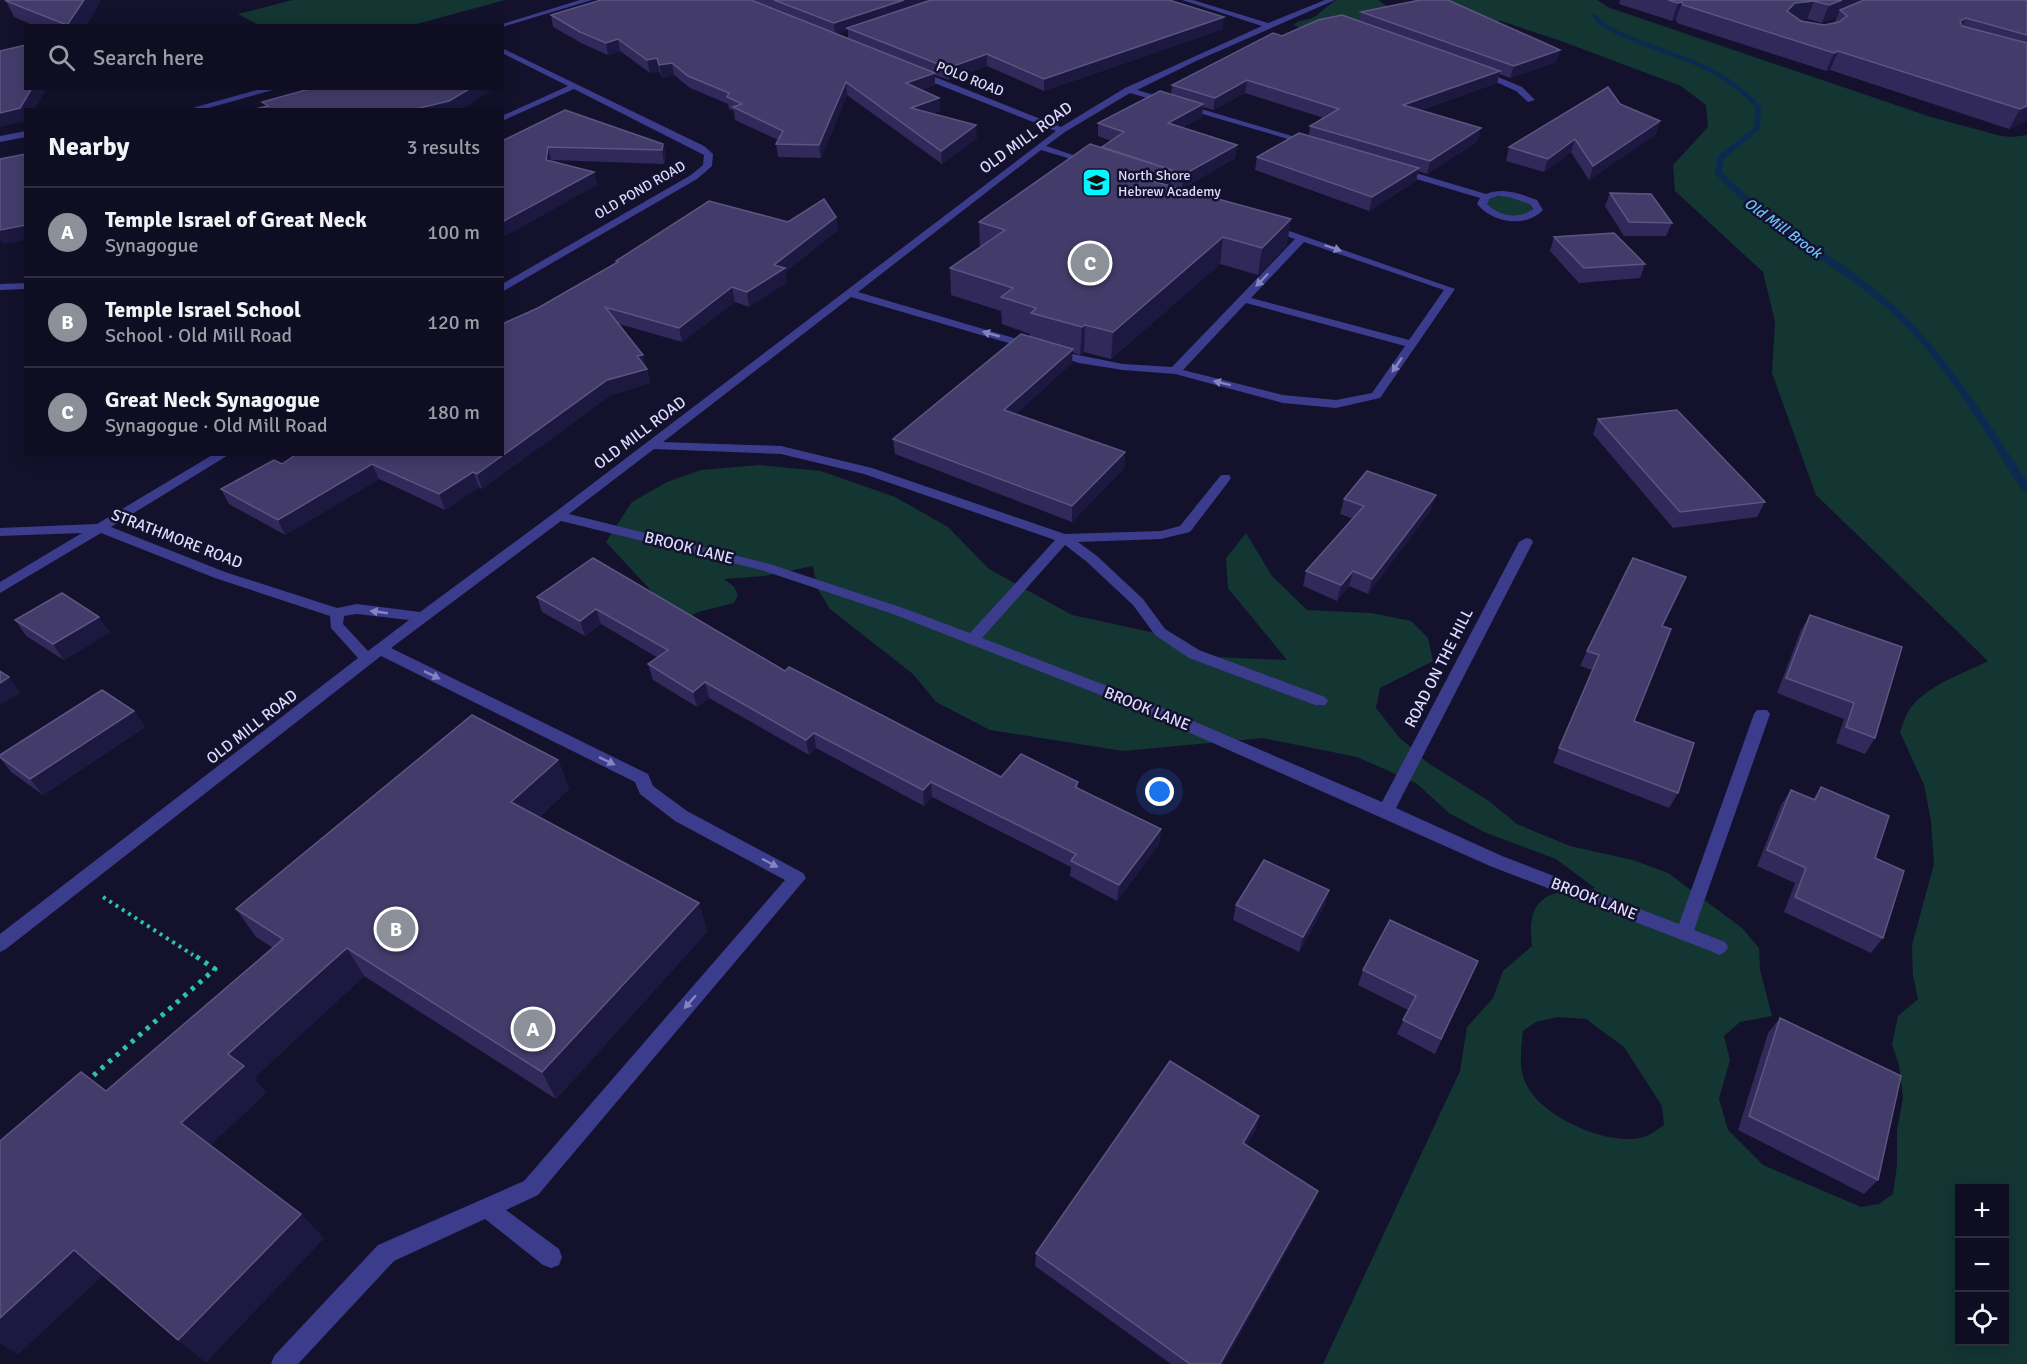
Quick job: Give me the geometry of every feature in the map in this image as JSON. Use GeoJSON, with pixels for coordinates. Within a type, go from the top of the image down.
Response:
{"type":"FeatureCollection","features":[{"type":"Feature","properties":{"kind":"street"},"geometry":{"type":"LineString","coordinates":[[504,25],[588,0]]}},
{"type":"Feature","properties":{"kind":"street"},"geometry":{"type":"LineString","coordinates":[[1186,0],[1269,26]]}},
{"type":"Feature","properties":{"kind":"street","name":"OLD MILL ROAD"},"geometry":{"type":"LineString","coordinates":[[0,944],[373,654],[559,516],[1062,130],[1108,100],[1184,62],[1269,26],[1313,12],[1331,0]]}},
{"type":"Feature","properties":{"kind":"street","name":"OLD POND ROAD"},"geometry":{"type":"LineString","coordinates":[[504,51],[576,85],[709,154],[707,166],[694,177],[504,288]]}},
{"type":"Feature","properties":{"kind":"street"},"geometry":{"type":"LineString","coordinates":[[1465,66],[1499,78],[1519,89],[1531,100]]}},
{"type":"Feature","properties":{"kind":"street","name":"POLO ROAD"},"geometry":{"type":"LineString","coordinates":[[912,71],[1062,130]]}},
{"type":"Feature","properties":{"kind":"street"},"geometry":{"type":"LineString","coordinates":[[504,118],[576,85]]}},
{"type":"Feature","properties":{"kind":"street"},"geometry":{"type":"LineString","coordinates":[[197,108],[268,90]]}},
{"type":"Feature","properties":{"kind":"street"},"geometry":{"type":"LineString","coordinates":[[1128,90],[1318,147]]}},
{"type":"Feature","properties":{"kind":"street"},"geometry":{"type":"LineString","coordinates":[[0,139],[24,134]]}},
{"type":"Feature","properties":{"kind":"street"},"geometry":{"type":"LineString","coordinates":[[1040,147],[1094,165]]}},
{"type":"Feature","properties":{"kind":"street"},"geometry":{"type":"LineString","coordinates":[[1385,167],[1486,197],[1500,194],[1519,195],[1534,202],[1538,210],[1535,214],[1522,218],[1496,214],[1482,204],[1486,197]]}},
{"type":"Feature","properties":{"kind":"street"},"geometry":{"type":"LineString","coordinates":[[850,293],[1079,360],[1147,370],[1175,371],[1283,399],[1336,404],[1376,396],[1450,289],[1261,225]]}},
{"type":"Feature","properties":{"kind":"street"},"geometry":{"type":"LineString","coordinates":[[1175,371],[1302,238]]}},
{"type":"Feature","properties":{"kind":"street"},"geometry":{"type":"LineString","coordinates":[[0,287],[24,286]]}},
{"type":"Feature","properties":{"kind":"street"},"geometry":{"type":"LineString","coordinates":[[1244,299],[1412,344]]}},
{"type":"Feature","properties":{"kind":"street"},"geometry":{"type":"LineString","coordinates":[[651,445],[781,450],[868,471],[1064,538],[1092,559],[1138,602],[1160,632],[1194,654],[1320,701]]}},
{"type":"Feature","properties":{"kind":"street"},"geometry":{"type":"LineString","coordinates":[[0,588],[221,456]]}},
{"type":"Feature","properties":{"kind":"street"},"geometry":{"type":"LineString","coordinates":[[972,640],[1064,538],[1161,535],[1185,529],[1225,478]]}},
{"type":"Feature","properties":{"kind":"street","name":"BROOK LANE"},"geometry":{"type":"LineString","coordinates":[[559,516],[765,567],[898,611],[1139,704],[1496,861],[1719,947]]}},
{"type":"Feature","properties":{"kind":"street","name":"STRATHMORE ROAD"},"geometry":{"type":"LineString","coordinates":[[0,532],[100,528],[220,575],[337,613],[357,609],[423,617]]}},
{"type":"Feature","properties":{"kind":"street","name":"ROAD ON THE HILL"},"geometry":{"type":"LineString","coordinates":[[1386,811],[1526,542]]}},
{"type":"Feature","properties":{"kind":"street"},"geometry":{"type":"LineString","coordinates":[[282,1364],[386,1253],[531,1188],[797,878],[681,816],[646,790],[642,778],[373,654],[336,625],[337,613]]}},
{"type":"Feature","properties":{"kind":"street"},"geometry":{"type":"LineString","coordinates":[[1684,934],[1762,714]]}},
{"type":"Feature","properties":{"kind":"street"},"geometry":{"type":"LineString","coordinates":[[487,1208],[551,1257]]}},
{"type":"Feature","properties":{"kind":"path"},"geometry":{"type":"LineString","coordinates":[[80,882],[215,969],[81,1087]]}},
{"type":"Feature","properties":{"kind":"green space"},"geometry":{"type":"Polygon","coordinates":[[[293,0],[505,0],[417,24],[257,24],[238,14],[293,0]]]}},
{"type":"Feature","properties":{"kind":"green space"},"geometry":{"type":"Polygon","coordinates":[[[1337,0],[1378,0],[1396,8],[1428,6],[1451,0],[1597,0],[1610,8],[1931,117],[2001,136],[2027,135],[2027,1364],[1323,1364],[1460,1071],[1467,1027],[1493,998],[1503,971],[1532,946],[1531,923],[1539,903],[1558,892],[1595,888],[1556,859],[1484,832],[1449,813],[1416,783],[1357,757],[1263,738],[1123,751],[990,730],[936,702],[913,674],[830,609],[817,588],[813,566],[764,576],[724,579],[734,587],[738,595],[734,603],[698,612],[652,635],[657,597],[606,542],[632,502],[667,482],[701,470],[760,465],[821,471],[895,497],[948,527],[989,569],[1072,615],[1160,634],[1214,657],[1287,660],[1228,588],[1226,558],[1246,533],[1272,576],[1307,610],[1371,613],[1411,621],[1428,638],[1433,661],[1380,688],[1376,708],[1398,736],[1428,763],[1489,801],[1517,824],[1570,846],[1633,860],[1668,873],[1742,928],[1759,948],[1760,970],[1772,1016],[1740,1022],[1724,1036],[1730,1060],[1719,1099],[1728,1130],[1763,1165],[1861,1207],[1879,1204],[1893,1194],[1897,1165],[1897,1130],[1903,1098],[1899,1065],[1892,1044],[1898,1016],[1918,999],[1913,976],[1912,945],[1934,864],[1931,821],[1924,785],[1900,732],[1908,712],[1920,698],[1938,685],[1988,661],[1816,495],[1772,373],[1775,322],[1763,272],[1675,191],[1673,165],[1708,127],[1706,105],[1681,86],[1501,21],[1372,20],[1304,30],[1294,25],[1315,17],[1337,0]],[[1558,1017],[1536,1022],[1523,1031],[1522,1073],[1527,1086],[1535,1098],[1547,1109],[1562,1119],[1596,1134],[1629,1139],[1644,1137],[1652,1133],[1664,1125],[1662,1106],[1624,1047],[1586,1019],[1558,1017]]]}},
{"type":"Feature","properties":{"kind":"green space"},"geometry":{"type":"Polygon","coordinates":[[[1510,196],[1530,203],[1532,210],[1515,216],[1502,214],[1487,204],[1494,198],[1510,196]]]}},
{"type":"Feature","properties":{"kind":"building"},"geometry":{"type":"Polygon","coordinates":[[[10,0],[84,0],[68,24],[6,1],[10,0]]]}},
{"type":"Feature","properties":{"kind":"building"},"geometry":{"type":"Polygon","coordinates":[[[601,0],[751,0],[935,73],[906,83],[939,98],[911,108],[976,125],[941,151],[846,82],[819,145],[776,144],[783,131],[733,107],[742,104],[727,97],[729,93],[688,76],[672,63],[659,65],[657,58],[647,60],[618,39],[606,43],[580,32],[551,15],[601,0]]]}},
{"type":"Feature","properties":{"kind":"building"},"geometry":{"type":"Polygon","coordinates":[[[774,0],[904,0],[834,23],[774,0]]]}},
{"type":"Feature","properties":{"kind":"building"},"geometry":{"type":"Polygon","coordinates":[[[931,0],[1169,0],[1224,17],[1044,79],[987,54],[948,68],[847,28],[931,0]]]}},
{"type":"Feature","properties":{"kind":"building"},"geometry":{"type":"Polygon","coordinates":[[[1420,0],[1448,0],[1560,50],[1514,66],[1361,12],[1420,0]]]}},
{"type":"Feature","properties":{"kind":"building"},"geometry":{"type":"Polygon","coordinates":[[[1668,0],[1842,0],[1829,5],[1814,1],[1795,3],[1787,11],[1801,21],[1824,25],[1839,22],[1847,16],[1840,10],[1864,0],[2027,0],[2027,35],[1966,18],[1960,21],[1962,26],[2027,43],[2027,106],[2020,109],[1838,51],[1834,53],[1683,5],[1682,2],[1668,0]]]}},
{"type":"Feature","properties":{"kind":"building"},"geometry":{"type":"Polygon","coordinates":[[[1342,15],[1500,71],[1403,105],[1481,128],[1430,161],[1310,126],[1339,109],[1247,80],[1215,98],[1172,85],[1273,33],[1282,36],[1318,20],[1342,15]]]}},
{"type":"Feature","properties":{"kind":"building"},"geometry":{"type":"Polygon","coordinates":[[[24,45],[24,90],[31,90],[20,108],[0,113],[0,51],[24,45]]]}},
{"type":"Feature","properties":{"kind":"building"},"geometry":{"type":"Polygon","coordinates":[[[1608,87],[1620,104],[1660,121],[1593,166],[1575,139],[1548,159],[1509,147],[1608,87]]]}},
{"type":"Feature","properties":{"kind":"building"},"geometry":{"type":"Polygon","coordinates":[[[306,90],[468,90],[449,101],[419,108],[260,108],[268,106],[262,102],[306,90]]]}},
{"type":"Feature","properties":{"kind":"building"},"geometry":{"type":"Polygon","coordinates":[[[1160,91],[1203,104],[1168,123],[1237,145],[1183,175],[1102,147],[1124,132],[1098,123],[1160,91]]]}},
{"type":"Feature","properties":{"kind":"building"},"geometry":{"type":"Polygon","coordinates":[[[565,110],[663,144],[662,150],[548,147],[546,160],[594,172],[504,221],[504,140],[565,110]]]}},
{"type":"Feature","properties":{"kind":"building"},"geometry":{"type":"Polygon","coordinates":[[[1299,133],[1419,168],[1372,197],[1257,157],[1299,133]]]}},
{"type":"Feature","properties":{"kind":"building"},"geometry":{"type":"Polygon","coordinates":[[[1090,144],[1172,170],[1152,181],[1291,219],[1262,248],[1223,237],[1113,332],[1085,325],[1082,327],[1031,313],[1036,308],[1001,297],[1013,288],[950,268],[1005,230],[979,222],[1090,144]]]}},
{"type":"Feature","properties":{"kind":"building"},"geometry":{"type":"Polygon","coordinates":[[[24,154],[24,225],[0,230],[0,159],[24,154]]]}},
{"type":"Feature","properties":{"kind":"building"},"geometry":{"type":"Polygon","coordinates":[[[1610,193],[1651,194],[1672,223],[1629,222],[1610,193]]]}},
{"type":"Feature","properties":{"kind":"building"},"geometry":{"type":"Polygon","coordinates":[[[824,199],[836,217],[774,265],[785,268],[747,292],[732,287],[679,328],[605,307],[643,355],[637,356],[647,369],[607,380],[504,454],[504,323],[538,308],[618,262],[616,261],[709,201],[788,222],[824,199]]]}},
{"type":"Feature","properties":{"kind":"building"},"geometry":{"type":"Polygon","coordinates":[[[1614,233],[1645,264],[1584,268],[1554,237],[1614,233]]]}},
{"type":"Feature","properties":{"kind":"building"},"geometry":{"type":"Polygon","coordinates":[[[1021,334],[1073,349],[1004,410],[1125,452],[1072,506],[893,439],[1021,334]]]}},
{"type":"Feature","properties":{"kind":"building"},"geometry":{"type":"Polygon","coordinates":[[[1677,410],[1765,502],[1680,512],[1598,419],[1677,410]]]}},
{"type":"Feature","properties":{"kind":"building"},"geometry":{"type":"Polygon","coordinates":[[[294,456],[502,456],[477,474],[473,472],[439,494],[372,464],[278,520],[221,489],[274,460],[282,464],[294,456]]]}},
{"type":"Feature","properties":{"kind":"building"},"geometry":{"type":"Polygon","coordinates":[[[1367,471],[1436,495],[1372,579],[1353,571],[1341,585],[1306,571],[1364,506],[1344,499],[1367,471]]]}},
{"type":"Feature","properties":{"kind":"building"},"geometry":{"type":"Polygon","coordinates":[[[593,558],[785,671],[789,667],[1001,777],[1021,754],[1078,782],[1075,787],[1161,829],[1119,885],[1071,861],[1076,854],[931,782],[923,790],[814,733],[806,740],[705,682],[693,692],[648,664],[668,650],[596,609],[580,621],[537,597],[593,558]]]}},
{"type":"Feature","properties":{"kind":"building"},"geometry":{"type":"Polygon","coordinates":[[[1633,558],[1686,577],[1662,626],[1671,629],[1634,721],[1694,743],[1678,793],[1559,748],[1599,655],[1587,651],[1633,558]]]}},
{"type":"Feature","properties":{"kind":"building"},"geometry":{"type":"Polygon","coordinates":[[[62,593],[99,617],[53,644],[15,620],[62,593]]]}},
{"type":"Feature","properties":{"kind":"building"},"geometry":{"type":"Polygon","coordinates":[[[1810,615],[1902,647],[1875,738],[1846,727],[1854,703],[1786,678],[1810,615]]]}},
{"type":"Feature","properties":{"kind":"building"},"geometry":{"type":"Polygon","coordinates":[[[0,671],[9,677],[0,683],[0,671]]]}},
{"type":"Feature","properties":{"kind":"building"},"geometry":{"type":"Polygon","coordinates":[[[102,690],[134,711],[30,779],[0,757],[0,755],[102,690]]]}},
{"type":"Feature","properties":{"kind":"building"},"geometry":{"type":"Polygon","coordinates":[[[472,715],[558,760],[511,802],[699,903],[542,1072],[347,948],[228,1054],[244,1066],[181,1123],[301,1214],[178,1340],[74,1250],[0,1318],[0,1141],[81,1072],[106,1091],[283,939],[236,909],[472,715]]]}},
{"type":"Feature","properties":{"kind":"building"},"geometry":{"type":"Polygon","coordinates":[[[1821,787],[1889,816],[1875,858],[1904,871],[1883,938],[1795,897],[1806,868],[1767,850],[1791,790],[1815,800],[1821,787]]]}},
{"type":"Feature","properties":{"kind":"building"},"geometry":{"type":"Polygon","coordinates":[[[1264,860],[1329,890],[1303,937],[1236,905],[1264,860]]]}},
{"type":"Feature","properties":{"kind":"building"},"geometry":{"type":"Polygon","coordinates":[[[1390,920],[1478,961],[1441,1039],[1403,1020],[1416,996],[1363,970],[1390,920]]]}},
{"type":"Feature","properties":{"kind":"building"},"geometry":{"type":"Polygon","coordinates":[[[1780,1018],[1901,1076],[1878,1180],[1749,1116],[1780,1018]]]}},
{"type":"Feature","properties":{"kind":"building"},"geometry":{"type":"Polygon","coordinates":[[[1170,1061],[1259,1116],[1243,1143],[1318,1191],[1220,1364],[1190,1364],[1036,1253],[1170,1061]]]}},
{"type":"Feature","properties":{"kind":"waterway","name":"Old Mill Brook"},"geometry":{"type":"LineString","coordinates":[[1593,15],[1605,26],[1619,34],[1709,68],[1735,84],[1758,107],[1757,129],[1721,158],[1718,172],[1755,208],[1859,282],[1902,317],[1960,388],[2027,489]]}},
{"type":"Feature","properties":{"kind":"place","name":"North Shore Hebrew Academy"},"geometry":{"type":"Point","coordinates":[1097,183]}},
{"type":"Feature","properties":{"kind":"place","name":"Great Neck Synagogue"},"geometry":{"type":"Point","coordinates":[1090,263]}},
{"type":"Feature","properties":{"kind":"place","name":"Temple Israel School"},"geometry":{"type":"Point","coordinates":[396,929]}},
{"type":"Feature","properties":{"kind":"place","name":"Temple Israel of Great Neck"},"geometry":{"type":"Point","coordinates":[533,1029]}}]}
